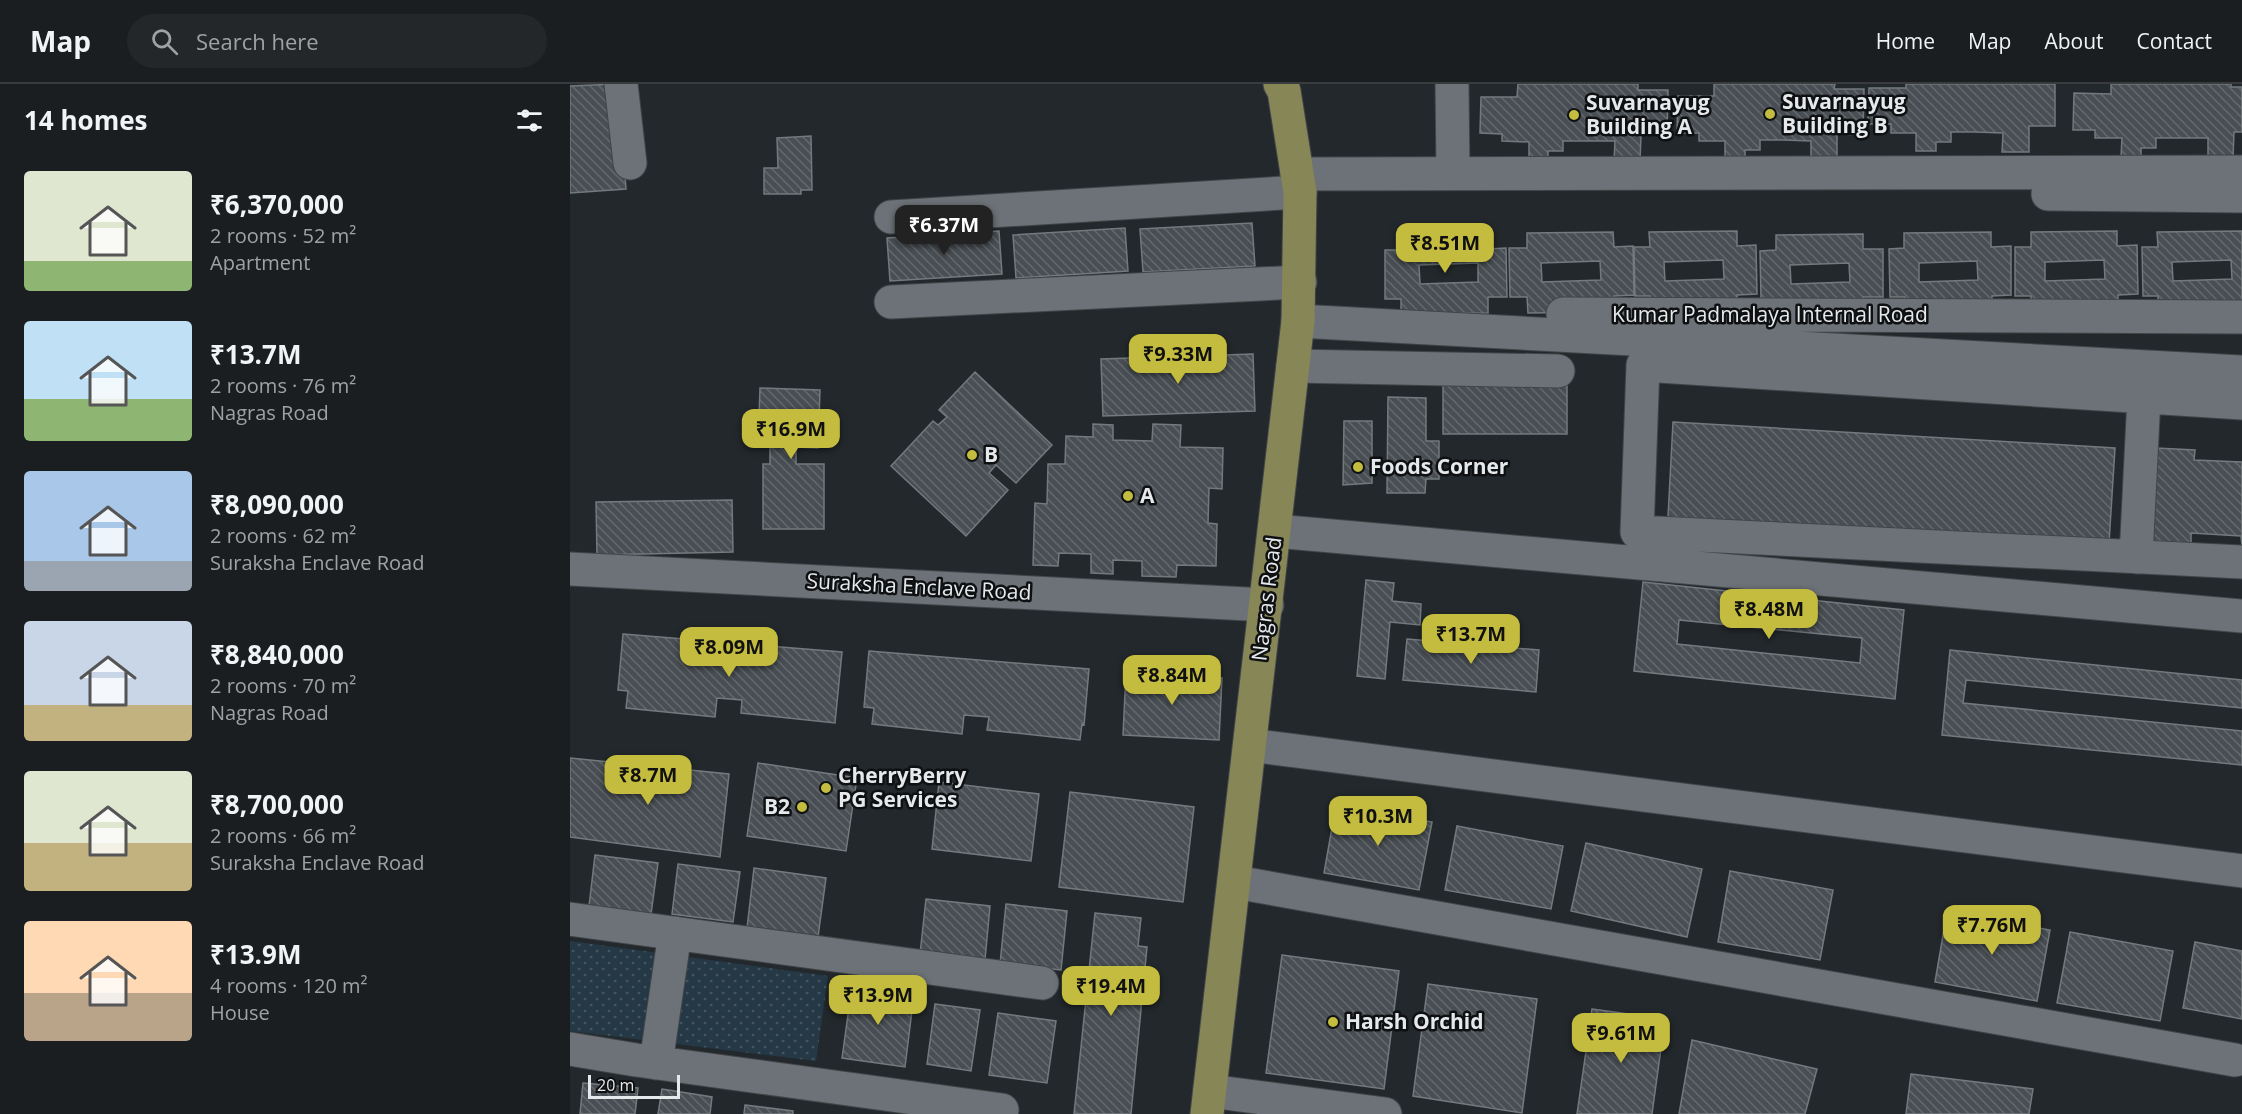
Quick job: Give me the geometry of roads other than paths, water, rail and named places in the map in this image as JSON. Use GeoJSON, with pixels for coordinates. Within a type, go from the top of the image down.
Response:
{"type":"FeatureCollection","features":[{"type":"Feature","properties":{"kind":"main road","name":"Nagras Road"},"geometry":{"type":"LineString","coordinates":[[1208,1102],[1267,604],[1299,306],[1299,183],[1284,90],[1280,84]]}},
{"type":"Feature","properties":{"kind":"street"},"geometry":{"type":"LineString","coordinates":[[621,84],[630,163]]}},
{"type":"Feature","properties":{"kind":"street"},"geometry":{"type":"LineString","coordinates":[[1452,84],[1453,173]]}},
{"type":"Feature","properties":{"kind":"street"},"geometry":{"type":"LineString","coordinates":[[891,217],[1299,183],[1453,173],[2242,172]]}},
{"type":"Feature","properties":{"kind":"street"},"geometry":{"type":"LineString","coordinates":[[1299,183],[2242,196]]}},
{"type":"Feature","properties":{"kind":"street"},"geometry":{"type":"LineString","coordinates":[[891,302],[1299,306],[2242,372]]}},
{"type":"Feature","properties":{"kind":"street","name":"Kumar Padmalaya Internal Road"},"geometry":{"type":"LineString","coordinates":[[1299,306],[2242,317]]}},
{"type":"Feature","properties":{"kind":"street"},"geometry":{"type":"LineString","coordinates":[[2242,403],[1643,365],[1637,532],[2242,562]]}},
{"type":"Feature","properties":{"kind":"street"},"geometry":{"type":"LineString","coordinates":[[1293,366],[1558,371]]}},
{"type":"Feature","properties":{"kind":"street"},"geometry":{"type":"LineString","coordinates":[[2136,557],[2144,397]]}},
{"type":"Feature","properties":{"kind":"street"},"geometry":{"type":"LineString","coordinates":[[1275,531],[2242,616]]}},
{"type":"Feature","properties":{"kind":"street","name":"Suraksha Enclave Road"},"geometry":{"type":"LineString","coordinates":[[570,569],[1267,604]]}},
{"type":"Feature","properties":{"kind":"street"},"geometry":{"type":"LineString","coordinates":[[1250,745],[2242,871]]}},
{"type":"Feature","properties":{"kind":"street"},"geometry":{"type":"LineString","coordinates":[[1234,882],[2235,1059]]}},
{"type":"Feature","properties":{"kind":"street"},"geometry":{"type":"LineString","coordinates":[[570,919],[1042,983]]}},
{"type":"Feature","properties":{"kind":"street"},"geometry":{"type":"LineString","coordinates":[[656,1063],[675,933]]}},
{"type":"Feature","properties":{"kind":"street"},"geometry":{"type":"LineString","coordinates":[[570,1049],[656,1063],[1002,1110]]}},
{"type":"Feature","properties":{"kind":"street"},"geometry":{"type":"LineString","coordinates":[[1208,1102],[1385,1114]]}},
{"type":"Feature","properties":{"kind":"place","name":"Suvarnayug Building B"},"geometry":{"type":"Point","coordinates":[1770,114]}},
{"type":"Feature","properties":{"kind":"place","name":"Suvarnayug Building A"},"geometry":{"type":"Point","coordinates":[1574,115]}},
{"type":"Feature","properties":{"kind":"place","name":"B"},"geometry":{"type":"Point","coordinates":[972,455]}},
{"type":"Feature","properties":{"kind":"place","name":"Foods Corner"},"geometry":{"type":"Point","coordinates":[1358,467]}},
{"type":"Feature","properties":{"kind":"place","name":"A"},"geometry":{"type":"Point","coordinates":[1128,496]}},
{"type":"Feature","properties":{"kind":"place","name":"CherryBerry PG Services"},"geometry":{"type":"Point","coordinates":[826,788]}},
{"type":"Feature","properties":{"kind":"place","name":"B2"},"geometry":{"type":"Point","coordinates":[802,807]}},
{"type":"Feature","properties":{"kind":"place","name":"Harsh Orchid"},"geometry":{"type":"Point","coordinates":[1333,1022]}}]}
